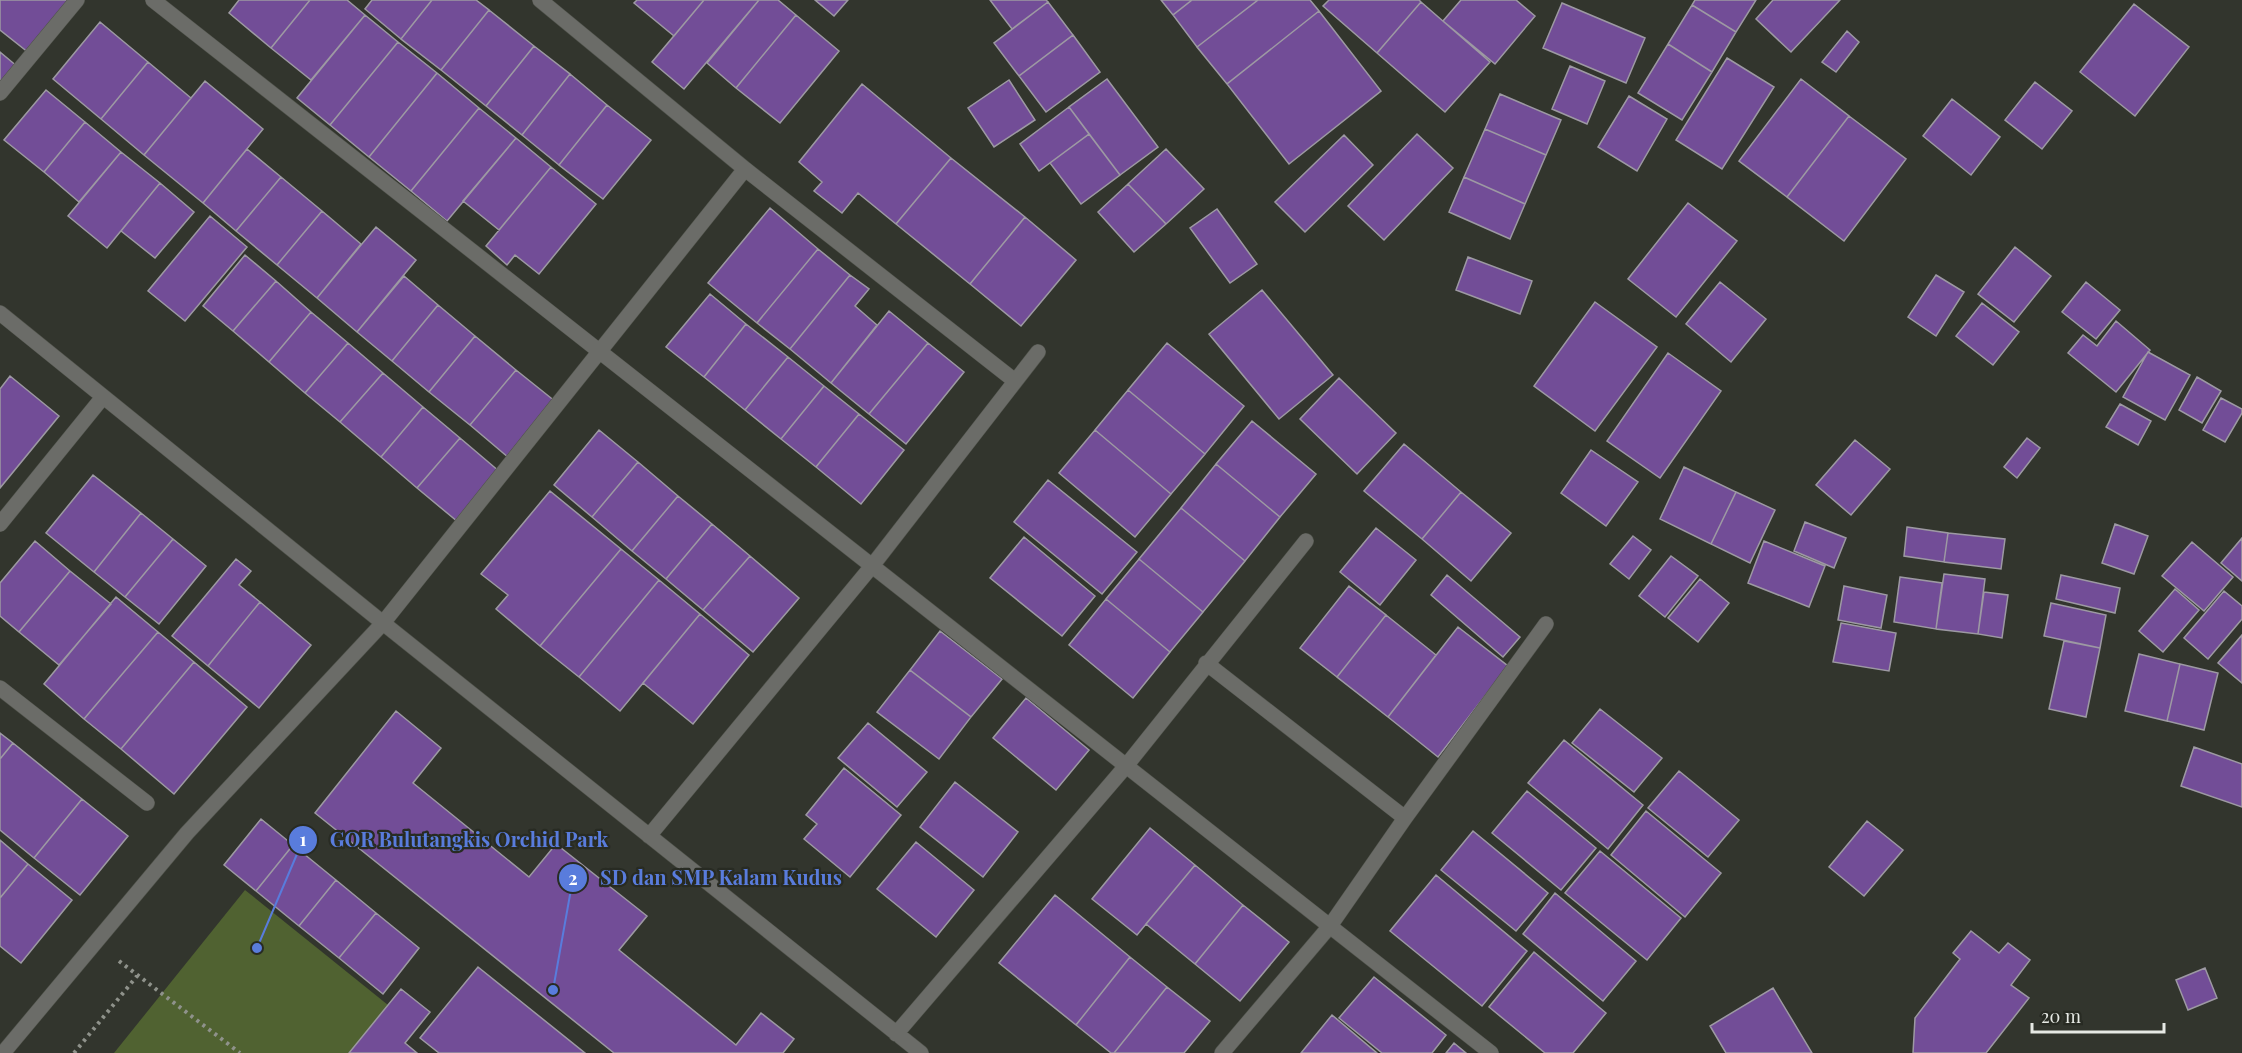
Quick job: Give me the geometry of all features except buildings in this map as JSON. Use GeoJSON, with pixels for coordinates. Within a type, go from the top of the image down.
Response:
{"type":"FeatureCollection","features":[{"type":"Feature","properties":{"kind":"street"},"geometry":{"type":"LineString","coordinates":[[0,93],[77,0]]}},
{"type":"Feature","properties":{"kind":"street"},"geometry":{"type":"LineString","coordinates":[[153,0],[1491,1053]]}},
{"type":"Feature","properties":{"kind":"street"},"geometry":{"type":"LineString","coordinates":[[540,0],[745,169],[1015,381]]}},
{"type":"Feature","properties":{"kind":"street"},"geometry":{"type":"LineString","coordinates":[[3,1053],[187,833],[383,623],[745,169]]}},
{"type":"Feature","properties":{"kind":"street"},"geometry":{"type":"LineString","coordinates":[[0,314],[921,1053]]}},
{"type":"Feature","properties":{"kind":"street"},"geometry":{"type":"LineString","coordinates":[[649,836],[872,566],[1038,352]]}},
{"type":"Feature","properties":{"kind":"street"},"geometry":{"type":"LineString","coordinates":[[0,524],[103,397]]}},
{"type":"Feature","properties":{"kind":"street"},"geometry":{"type":"LineString","coordinates":[[896,1034],[1126,766],[1206,663],[1306,541]]}},
{"type":"Feature","properties":{"kind":"street"},"geometry":{"type":"LineString","coordinates":[[1222,1053],[1330,926],[1404,818],[1546,624]]}},
{"type":"Feature","properties":{"kind":"street"},"geometry":{"type":"LineString","coordinates":[[1206,663],[1404,818]]}},
{"type":"Feature","properties":{"kind":"street"},"geometry":{"type":"LineString","coordinates":[[0,688],[147,802]]}},
{"type":"Feature","properties":{"kind":"path"},"geometry":{"type":"LineString","coordinates":[[96,942],[137,976],[240,1053]]}},
{"type":"Feature","properties":{"kind":"path"},"geometry":{"type":"LineString","coordinates":[[74,1053],[137,976]]}},
{"type":"Feature","properties":{"kind":"green space"},"geometry":{"type":"Polygon","coordinates":[[[245,890],[388,1005],[349,1053],[114,1053],[245,890]]]}},
{"type":"Feature","properties":{"kind":"place","name":"GOR Bulutangkis Orchid Park"},"geometry":{"type":"Point","coordinates":[257,948]}},
{"type":"Feature","properties":{"kind":"place","name":"SD dan SMP Kalam Kudus"},"geometry":{"type":"Point","coordinates":[553,990]}}]}
